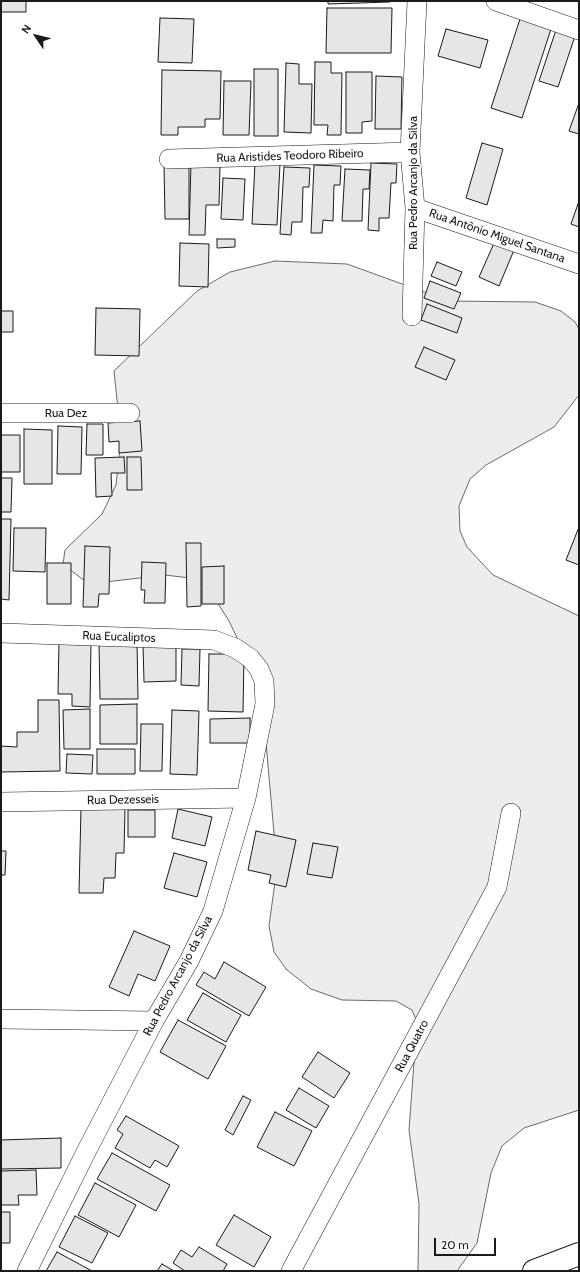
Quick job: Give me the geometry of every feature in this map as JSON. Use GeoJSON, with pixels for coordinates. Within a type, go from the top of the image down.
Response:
{"type":"FeatureCollection","features":[{"type":"Feature","properties":{"kind":"main road"},"geometry":{"type":"LineString","coordinates":[[534,1271],[579,1254]]}},
{"type":"Feature","properties":{"kind":"street","name":"Rua Pedro Arcanjo da Silva"},"geometry":{"type":"LineString","coordinates":[[412,316],[415,208],[410,152],[417,1]]}},
{"type":"Feature","properties":{"kind":"street"},"geometry":{"type":"LineString","coordinates":[[496,1],[579,30]]}},
{"type":"Feature","properties":{"kind":"street","name":"Rua Aristides Teodoro Ribeiro"},"geometry":{"type":"LineString","coordinates":[[169,159],[410,152]]}},
{"type":"Feature","properties":{"kind":"street","name":"Rua Antônio Miguel Santana"},"geometry":{"type":"LineString","coordinates":[[415,208],[579,264]]}},
{"type":"Feature","properties":{"kind":"street","name":"Rua Dez"},"geometry":{"type":"LineString","coordinates":[[1,414],[130,413]]}},
{"type":"Feature","properties":{"kind":"street","name":"Rua Eucaliptos"},"geometry":{"type":"LineString","coordinates":[[1,633],[214,640],[236,648]]}},
{"type":"Feature","properties":{"kind":"street","name":"Rua Pedro Arcanjo da Silva"},"geometry":{"type":"LineString","coordinates":[[27,1271],[86,1152],[154,1021],[189,961],[213,911],[246,798],[265,704],[264,681],[259,669],[250,658],[236,648]]}},
{"type":"Feature","properties":{"kind":"street","name":"Rua Dezesseis"},"geometry":{"type":"LineString","coordinates":[[1,802],[246,798]]}},
{"type":"Feature","properties":{"kind":"street","name":"Rua Quatro"},"geometry":{"type":"LineString","coordinates":[[291,1271],[498,887],[511,813]]}},
{"type":"Feature","properties":{"kind":"street"},"geometry":{"type":"LineString","coordinates":[[1,1020],[154,1021]]}},
{"type":"Feature","properties":{"kind":"shaded area"},"geometry":{"type":"Polygon","coordinates":[[[275,261],[347,264],[449,301],[535,302],[561,311],[575,322],[579,329],[579,395],[554,427],[486,465],[470,479],[459,506],[460,531],[467,547],[493,575],[579,616],[579,1110],[524,1128],[502,1146],[491,1173],[477,1243],[457,1271],[418,1271],[419,1204],[409,1130],[417,1022],[412,1010],[396,1001],[342,1000],[311,989],[286,969],[274,952],[269,926],[277,867],[264,720],[251,667],[229,621],[210,591],[190,578],[165,575],[97,583],[82,579],[63,564],[65,550],[102,514],[116,485],[121,438],[114,371],[197,291],[230,272],[275,261]]]}},
{"type":"Feature","properties":{"kind":"building"},"geometry":{"type":"Polygon","coordinates":[[[1,1],[26,1],[26,12],[1,12],[1,1]]]}},
{"type":"Feature","properties":{"kind":"building"},"geometry":{"type":"Polygon","coordinates":[[[328,1],[390,1],[390,2],[328,4],[328,1]]]}},
{"type":"Feature","properties":{"kind":"building"},"geometry":{"type":"Polygon","coordinates":[[[327,8],[392,8],[391,53],[326,53],[327,8]]]}},
{"type":"Feature","properties":{"kind":"building"},"geometry":{"type":"Polygon","coordinates":[[[160,18],[194,19],[192,63],[158,62],[160,18]]]}},
{"type":"Feature","properties":{"kind":"building"},"geometry":{"type":"Polygon","coordinates":[[[520,19],[551,29],[522,118],[491,108],[520,19]]]}},
{"type":"Feature","properties":{"kind":"building"},"geometry":{"type":"Polygon","coordinates":[[[446,29],[488,40],[480,68],[438,56],[446,29]]]}},
{"type":"Feature","properties":{"kind":"building"},"geometry":{"type":"Polygon","coordinates":[[[556,30],[575,36],[558,87],[539,81],[556,30]]]}},
{"type":"Feature","properties":{"kind":"building"},"geometry":{"type":"Polygon","coordinates":[[[315,62],[331,62],[331,73],[342,73],[341,135],[327,135],[328,125],[314,125],[315,62]]]}},
{"type":"Feature","properties":{"kind":"building"},"geometry":{"type":"Polygon","coordinates":[[[286,63],[299,64],[299,84],[312,84],[311,133],[284,132],[286,63]]]}},
{"type":"Feature","properties":{"kind":"building"},"geometry":{"type":"Polygon","coordinates":[[[254,69],[278,69],[278,136],[254,136],[254,69]]]}},
{"type":"Feature","properties":{"kind":"building"},"geometry":{"type":"Polygon","coordinates":[[[162,70],[221,71],[220,119],[205,119],[205,127],[178,127],[178,135],[161,135],[162,70]]]}},
{"type":"Feature","properties":{"kind":"building"},"geometry":{"type":"Polygon","coordinates":[[[346,72],[372,72],[372,121],[362,122],[362,133],[346,133],[346,72]]]}},
{"type":"Feature","properties":{"kind":"building"},"geometry":{"type":"Polygon","coordinates":[[[376,76],[402,77],[401,129],[375,129],[376,76]]]}},
{"type":"Feature","properties":{"kind":"building"},"geometry":{"type":"Polygon","coordinates":[[[224,81],[251,81],[249,135],[223,135],[224,81]]]}},
{"type":"Feature","properties":{"kind":"building"},"geometry":{"type":"Polygon","coordinates":[[[579,103],[579,134],[569,131],[579,103]]]}},
{"type":"Feature","properties":{"kind":"building"},"geometry":{"type":"Polygon","coordinates":[[[482,143],[503,149],[487,205],[466,198],[482,143]]]}},
{"type":"Feature","properties":{"kind":"building"},"geometry":{"type":"Polygon","coordinates":[[[255,163],[280,164],[277,225],[252,224],[255,163]]]}},
{"type":"Feature","properties":{"kind":"building"},"geometry":{"type":"Polygon","coordinates":[[[371,163],[397,164],[396,183],[391,183],[389,218],[379,218],[379,231],[368,230],[371,163]]]}},
{"type":"Feature","properties":{"kind":"building"},"geometry":{"type":"Polygon","coordinates":[[[189,164],[189,219],[165,219],[164,165],[189,164]]]}},
{"type":"Feature","properties":{"kind":"building"},"geometry":{"type":"Polygon","coordinates":[[[191,164],[220,165],[219,205],[206,205],[205,235],[189,235],[191,164]]]}},
{"type":"Feature","properties":{"kind":"building"},"geometry":{"type":"Polygon","coordinates":[[[314,165],[341,166],[340,185],[334,185],[333,221],[323,220],[322,233],[311,233],[314,165]]]}},
{"type":"Feature","properties":{"kind":"building"},"geometry":{"type":"Polygon","coordinates":[[[284,167],[310,168],[309,187],[303,187],[302,222],[292,222],[291,235],[280,234],[284,167]]]}},
{"type":"Feature","properties":{"kind":"building"},"geometry":{"type":"Polygon","coordinates":[[[345,169],[370,170],[369,189],[363,189],[362,221],[342,221],[345,169]]]}},
{"type":"Feature","properties":{"kind":"building"},"geometry":{"type":"Polygon","coordinates":[[[223,178],[245,179],[243,220],[221,219],[223,178]]]}},
{"type":"Feature","properties":{"kind":"building"},"geometry":{"type":"Polygon","coordinates":[[[579,201],[579,227],[571,224],[579,201]]]}},
{"type":"Feature","properties":{"kind":"building"},"geometry":{"type":"Polygon","coordinates":[[[217,239],[235,239],[235,247],[217,248],[217,239]]]}},
{"type":"Feature","properties":{"kind":"building"},"geometry":{"type":"Polygon","coordinates":[[[495,241],[514,250],[499,286],[479,277],[495,241]]]}},
{"type":"Feature","properties":{"kind":"building"},"geometry":{"type":"Polygon","coordinates":[[[180,243],[209,244],[208,287],[179,286],[180,243]]]}},
{"type":"Feature","properties":{"kind":"building"},"geometry":{"type":"Polygon","coordinates":[[[437,262],[462,272],[456,286],[431,276],[437,262]]]}},
{"type":"Feature","properties":{"kind":"building"},"geometry":{"type":"Polygon","coordinates":[[[430,281],[461,293],[454,309],[424,298],[430,281]]]}},
{"type":"Feature","properties":{"kind":"building"},"geometry":{"type":"Polygon","coordinates":[[[427,304],[462,318],[457,333],[421,320],[427,304]]]}},
{"type":"Feature","properties":{"kind":"building"},"geometry":{"type":"Polygon","coordinates":[[[96,308],[140,309],[139,356],[95,355],[96,308]]]}},
{"type":"Feature","properties":{"kind":"building"},"geometry":{"type":"Polygon","coordinates":[[[1,311],[13,311],[13,332],[1,332],[1,311]]]}},
{"type":"Feature","properties":{"kind":"building"},"geometry":{"type":"Polygon","coordinates":[[[424,347],[455,360],[446,380],[415,367],[424,347]]]}},
{"type":"Feature","properties":{"kind":"building"},"geometry":{"type":"Polygon","coordinates":[[[140,421],[142,451],[119,453],[119,441],[109,442],[108,423],[140,421]]]}},
{"type":"Feature","properties":{"kind":"building"},"geometry":{"type":"Polygon","coordinates":[[[87,424],[103,424],[103,455],[86,455],[87,424]]]}},
{"type":"Feature","properties":{"kind":"building"},"geometry":{"type":"Polygon","coordinates":[[[58,426],[82,427],[81,474],[57,474],[58,426]]]}},
{"type":"Feature","properties":{"kind":"building"},"geometry":{"type":"Polygon","coordinates":[[[24,429],[52,430],[52,484],[24,484],[24,429]]]}},
{"type":"Feature","properties":{"kind":"building"},"geometry":{"type":"Polygon","coordinates":[[[1,435],[20,435],[20,472],[1,472],[1,435]]]}},
{"type":"Feature","properties":{"kind":"building"},"geometry":{"type":"Polygon","coordinates":[[[124,457],[125,473],[111,473],[112,496],[96,497],[95,458],[124,457]]]}},
{"type":"Feature","properties":{"kind":"building"},"geometry":{"type":"Polygon","coordinates":[[[127,457],[141,457],[142,490],[127,490],[127,457]]]}},
{"type":"Feature","properties":{"kind":"building"},"geometry":{"type":"Polygon","coordinates":[[[1,478],[12,478],[11,512],[1,512],[1,478]]]}},
{"type":"Feature","properties":{"kind":"building"},"geometry":{"type":"Polygon","coordinates":[[[1,519],[11,519],[9,600],[1,599],[1,519]]]}},
{"type":"Feature","properties":{"kind":"building"},"geometry":{"type":"Polygon","coordinates":[[[579,527],[579,565],[566,560],[579,527]]]}},
{"type":"Feature","properties":{"kind":"building"},"geometry":{"type":"Polygon","coordinates":[[[14,528],[46,528],[45,572],[13,571],[14,528]]]}},
{"type":"Feature","properties":{"kind":"building"},"geometry":{"type":"Polygon","coordinates":[[[186,543],[201,543],[201,606],[187,607],[186,543]]]}},
{"type":"Feature","properties":{"kind":"building"},"geometry":{"type":"Polygon","coordinates":[[[85,546],[110,547],[109,594],[99,594],[98,607],[83,607],[85,546]]]}},
{"type":"Feature","properties":{"kind":"building"},"geometry":{"type":"Polygon","coordinates":[[[142,562],[166,563],[165,603],[144,603],[145,590],[141,590],[142,562]]]}},
{"type":"Feature","properties":{"kind":"building"},"geometry":{"type":"Polygon","coordinates":[[[47,563],[71,563],[71,604],[47,604],[47,563]]]}},
{"type":"Feature","properties":{"kind":"building"},"geometry":{"type":"Polygon","coordinates":[[[224,566],[224,604],[202,604],[202,567],[224,566]]]}},
{"type":"Feature","properties":{"kind":"building"},"geometry":{"type":"Polygon","coordinates":[[[59,641],[91,641],[90,707],[72,706],[72,694],[58,694],[59,641]]]}},
{"type":"Feature","properties":{"kind":"building"},"geometry":{"type":"Polygon","coordinates":[[[137,641],[138,699],[100,699],[99,642],[137,641]]]}},
{"type":"Feature","properties":{"kind":"building"},"geometry":{"type":"Polygon","coordinates":[[[176,644],[176,681],[144,682],[143,645],[176,644]]]}},
{"type":"Feature","properties":{"kind":"building"},"geometry":{"type":"Polygon","coordinates":[[[182,649],[200,649],[199,686],[181,685],[182,649]]]}},
{"type":"Feature","properties":{"kind":"building"},"geometry":{"type":"Polygon","coordinates":[[[209,654],[244,654],[243,712],[208,711],[209,654]]]}},
{"type":"Feature","properties":{"kind":"building"},"geometry":{"type":"Polygon","coordinates":[[[38,700],[59,700],[60,771],[1,772],[1,746],[17,747],[17,732],[38,732],[38,700]]]}},
{"type":"Feature","properties":{"kind":"building"},"geometry":{"type":"Polygon","coordinates":[[[137,704],[137,744],[100,744],[100,705],[137,704]]]}},
{"type":"Feature","properties":{"kind":"building"},"geometry":{"type":"Polygon","coordinates":[[[90,709],[90,749],[64,749],[63,710],[90,709]]]}},
{"type":"Feature","properties":{"kind":"building"},"geometry":{"type":"Polygon","coordinates":[[[172,710],[199,711],[197,775],[170,774],[172,710]]]}},
{"type":"Feature","properties":{"kind":"building"},"geometry":{"type":"Polygon","coordinates":[[[250,718],[250,743],[210,743],[210,719],[250,718]]]}},
{"type":"Feature","properties":{"kind":"building"},"geometry":{"type":"Polygon","coordinates":[[[141,724],[163,724],[162,771],[140,771],[141,724]]]}},
{"type":"Feature","properties":{"kind":"building"},"geometry":{"type":"Polygon","coordinates":[[[97,749],[135,749],[135,774],[97,774],[97,749]]]}},
{"type":"Feature","properties":{"kind":"building"},"geometry":{"type":"Polygon","coordinates":[[[67,754],[93,755],[92,774],[66,773],[67,754]]]}},
{"type":"Feature","properties":{"kind":"building"},"geometry":{"type":"Polygon","coordinates":[[[81,808],[125,809],[124,853],[116,853],[115,878],[104,878],[103,893],[79,893],[81,808]]]}},
{"type":"Feature","properties":{"kind":"building"},"geometry":{"type":"Polygon","coordinates":[[[178,809],[212,817],[205,846],[172,838],[178,809]]]}},
{"type":"Feature","properties":{"kind":"building"},"geometry":{"type":"Polygon","coordinates":[[[128,810],[155,810],[155,837],[128,837],[128,810]]]}},
{"type":"Feature","properties":{"kind":"building"},"geometry":{"type":"Polygon","coordinates":[[[256,831],[296,840],[286,887],[269,883],[271,875],[248,870],[256,831]]]}},
{"type":"Feature","properties":{"kind":"building"},"geometry":{"type":"Polygon","coordinates":[[[313,843],[338,847],[332,878],[307,874],[313,843]]]}},
{"type":"Feature","properties":{"kind":"building"},"geometry":{"type":"Polygon","coordinates":[[[1,851],[6,851],[5,875],[1,875],[1,851]]]}},
{"type":"Feature","properties":{"kind":"building"},"geometry":{"type":"Polygon","coordinates":[[[174,853],[207,862],[197,897],[164,888],[174,853]]]}},
{"type":"Feature","properties":{"kind":"building"},"geometry":{"type":"Polygon","coordinates":[[[134,931],[170,946],[155,981],[138,974],[129,996],[109,987],[134,931]]]}},
{"type":"Feature","properties":{"kind":"building"},"geometry":{"type":"Polygon","coordinates":[[[224,962],[266,987],[249,1016],[196,985],[204,972],[215,979],[224,962]]]}},
{"type":"Feature","properties":{"kind":"building"},"geometry":{"type":"Polygon","coordinates":[[[203,993],[241,1015],[226,1042],[187,1020],[203,993]]]}},
{"type":"Feature","properties":{"kind":"building"},"geometry":{"type":"Polygon","coordinates":[[[178,1020],[226,1046],[208,1079],[160,1052],[178,1020]]]}},
{"type":"Feature","properties":{"kind":"building"},"geometry":{"type":"Polygon","coordinates":[[[318,1052],[350,1073],[334,1098],[302,1077],[318,1052]]]}},
{"type":"Feature","properties":{"kind":"building"},"geometry":{"type":"Polygon","coordinates":[[[299,1088],[329,1106],[316,1128],[286,1110],[299,1088]]]}},
{"type":"Feature","properties":{"kind":"building"},"geometry":{"type":"Polygon","coordinates":[[[243,1096],[251,1100],[233,1135],[225,1130],[243,1096]]]}},
{"type":"Feature","properties":{"kind":"building"},"geometry":{"type":"Polygon","coordinates":[[[275,1112],[312,1131],[294,1166],[257,1147],[275,1112]]]}},
{"type":"Feature","properties":{"kind":"building"},"geometry":{"type":"Polygon","coordinates":[[[126,1116],[179,1146],[167,1167],[155,1160],[150,1168],[115,1148],[123,1134],[117,1130],[126,1116]]]}},
{"type":"Feature","properties":{"kind":"building"},"geometry":{"type":"Polygon","coordinates":[[[61,1138],[61,1168],[1,1169],[1,1140],[61,1138]]]}},
{"type":"Feature","properties":{"kind":"building"},"geometry":{"type":"Polygon","coordinates":[[[112,1153],[170,1185],[156,1211],[97,1179],[112,1153]]]}},
{"type":"Feature","properties":{"kind":"building"},"geometry":{"type":"Polygon","coordinates":[[[36,1170],[37,1195],[18,1195],[19,1205],[1,1205],[1,1171],[36,1170]]]}},
{"type":"Feature","properties":{"kind":"building"},"geometry":{"type":"Polygon","coordinates":[[[95,1183],[136,1205],[119,1237],[78,1215],[95,1183]]]}},
{"type":"Feature","properties":{"kind":"building"},"geometry":{"type":"Polygon","coordinates":[[[1,1212],[10,1212],[10,1243],[1,1243],[1,1212]]]}},
{"type":"Feature","properties":{"kind":"building"},"geometry":{"type":"Polygon","coordinates":[[[234,1215],[271,1237],[254,1267],[216,1245],[234,1215]]]}},
{"type":"Feature","properties":{"kind":"building"},"geometry":{"type":"Polygon","coordinates":[[[75,1216],[108,1233],[92,1263],[59,1247],[75,1216]]]}},
{"type":"Feature","properties":{"kind":"building"},"geometry":{"type":"Polygon","coordinates":[[[199,1247],[227,1264],[223,1271],[185,1271],[173,1263],[181,1250],[192,1257],[199,1247]]]}},
{"type":"Feature","properties":{"kind":"building"},"geometry":{"type":"Polygon","coordinates":[[[57,1252],[92,1271],[46,1271],[57,1252]]]}},
{"type":"Feature","properties":{"kind":"building"},"geometry":{"type":"Polygon","coordinates":[[[162,1264],[174,1271],[157,1271],[162,1264]]]}}]}
